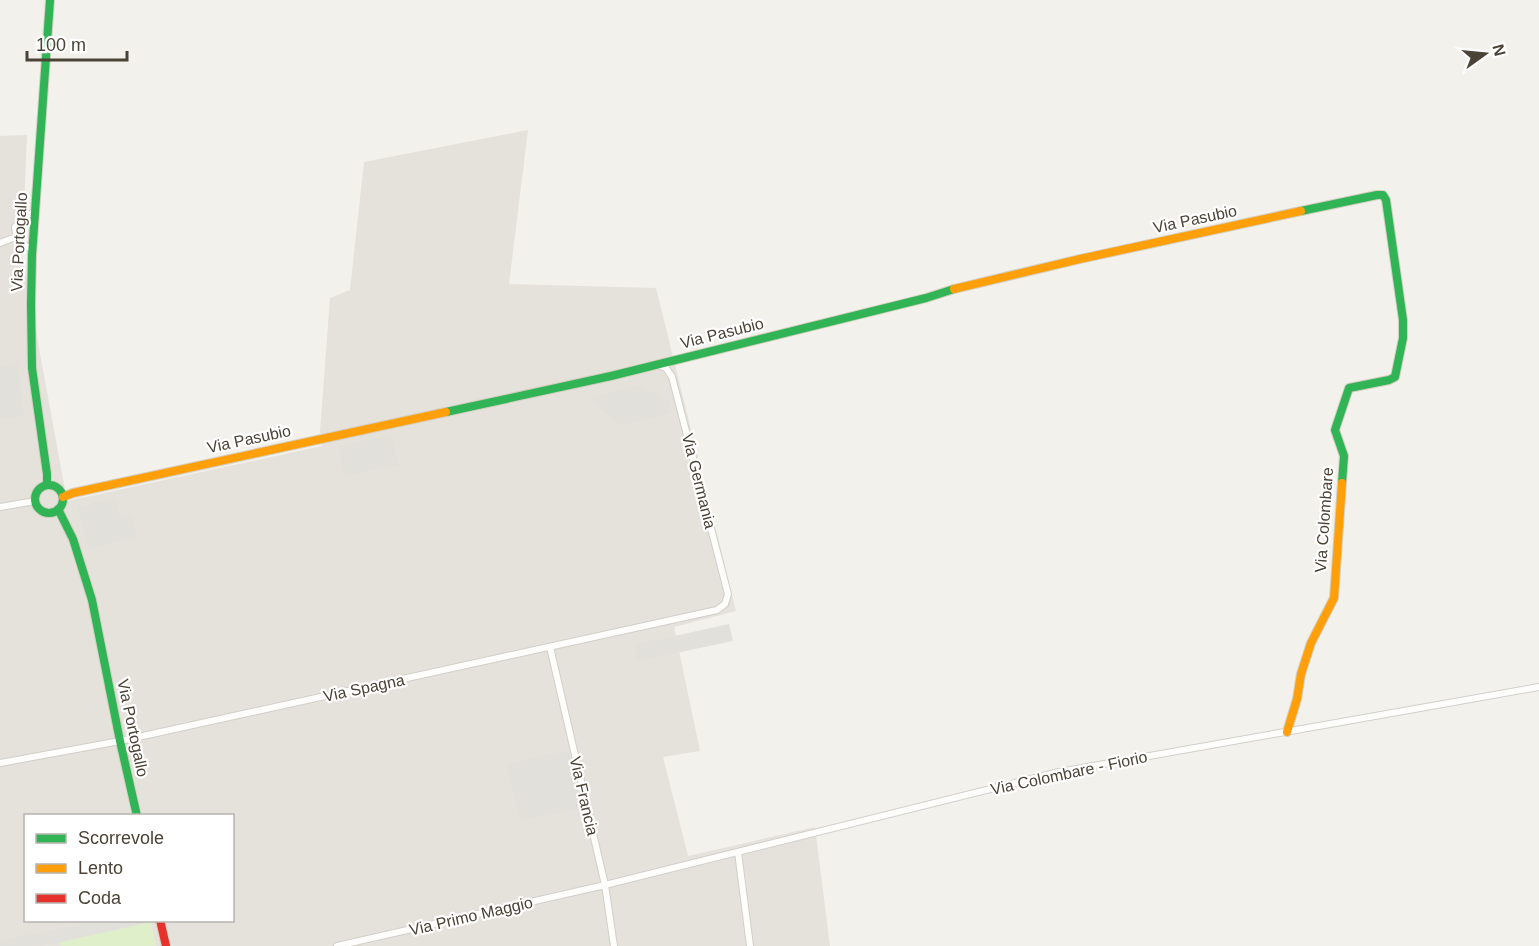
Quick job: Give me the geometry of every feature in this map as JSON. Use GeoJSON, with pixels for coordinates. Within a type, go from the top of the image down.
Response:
{"type":"FeatureCollection","features":[{"type":"Feature","properties":{"kind":"street","name":"Via Portogallo"},"geometry":{"type":"LineString","coordinates":[[47,484],[32,368],[31,304],[32,249],[50,0]]}},
{"type":"Feature","properties":{"kind":"street","name":"Via Pasubio"},"geometry":{"type":"LineString","coordinates":[[63,497],[658,365],[926,298],[965,286],[1080,259],[1377,195],[1383,195],[1386,200]]}},
{"type":"Feature","properties":{"kind":"street","name":"Via Colombare"},"geometry":{"type":"LineString","coordinates":[[1287,732],[1311,643],[1334,598],[1344,456],[1335,430],[1343,403],[1349,388],[1395,377],[1402,348],[1403,320],[1386,200]]}},
{"type":"Feature","properties":{"kind":"street"},"geometry":{"type":"LineString","coordinates":[[32,249],[19,243],[15,227],[20,219],[35,212]]}},
{"type":"Feature","properties":{"kind":"street"},"geometry":{"type":"LineString","coordinates":[[0,243],[16,237]]}},
{"type":"Feature","properties":{"kind":"street","name":"Via Germania"},"geometry":{"type":"LineString","coordinates":[[658,365],[666,368],[672,377],[728,594],[725,604]]}},
{"type":"Feature","properties":{"kind":"street"},"geometry":{"type":"LineString","coordinates":[[47,484],[56,486],[63,497],[61,506],[55,512],[46,512],[39,508],[35,501],[36,492],[47,484]]}},
{"type":"Feature","properties":{"kind":"street"},"geometry":{"type":"LineString","coordinates":[[0,507],[35,501]]}},
{"type":"Feature","properties":{"kind":"street","name":"Via Portogallo"},"geometry":{"type":"LineString","coordinates":[[58,509],[73,539],[92,600],[137,814]]}},
{"type":"Feature","properties":{"kind":"street","name":"Via Spagna"},"geometry":{"type":"LineString","coordinates":[[0,764],[120,741],[550,647],[717,610],[725,604]]}},
{"type":"Feature","properties":{"kind":"street","name":"Via Francia"},"geometry":{"type":"LineString","coordinates":[[550,647],[605,885],[614,946]]}},
{"type":"Feature","properties":{"kind":"street","name":"Via Colombare - Fiorio"},"geometry":{"type":"LineString","coordinates":[[605,885],[1059,772],[1539,687]]}},
{"type":"Feature","properties":{"kind":"street"},"geometry":{"type":"LineString","coordinates":[[738,852],[750,946]]}},
{"type":"Feature","properties":{"kind":"street","name":"Via Primo Maggio"},"geometry":{"type":"LineString","coordinates":[[337,946],[605,885]]}},
{"type":"Feature","properties":{"kind":"street"},"geometry":{"type":"LineString","coordinates":[[160,922],[166,946]]}},
{"type":"Feature","properties":{"kind":"shaded area"},"geometry":{"type":"Polygon","coordinates":[[[528,130],[509,284],[656,288],[736,611],[674,627],[700,751],[663,757],[688,856],[815,827],[830,946],[0,946],[0,136],[27,135],[22,255],[67,501],[322,446],[320,432],[330,298],[350,290],[364,162],[528,130]]]}},
{"type":"Feature","properties":{"kind":"shaded area"},"geometry":{"type":"Polygon","coordinates":[[[17,364],[24,415],[0,419],[0,367],[17,364]]]}},
{"type":"Feature","properties":{"kind":"shaded area"},"geometry":{"type":"Polygon","coordinates":[[[639,386],[669,401],[672,413],[621,425],[588,399],[639,386]]]}},
{"type":"Feature","properties":{"kind":"shaded area"},"geometry":{"type":"Polygon","coordinates":[[[391,435],[398,465],[345,476],[338,446],[391,435]]]}},
{"type":"Feature","properties":{"kind":"shaded area"},"geometry":{"type":"Polygon","coordinates":[[[116,498],[120,517],[132,514],[137,538],[89,548],[78,507],[116,498]]]}},
{"type":"Feature","properties":{"kind":"shaded area"},"geometry":{"type":"Polygon","coordinates":[[[729,624],[733,641],[638,661],[634,645],[729,624]]]}},
{"type":"Feature","properties":{"kind":"shaded area"},"geometry":{"type":"Polygon","coordinates":[[[570,750],[583,807],[520,821],[507,764],[570,750]]]}},
{"type":"Feature","properties":{"kind":"shaded area"},"geometry":{"type":"Polygon","coordinates":[[[88,922],[151,922],[42,946],[0,946],[0,936],[2,941],[88,922]]]}},
{"type":"Feature","properties":{"kind":"green space"},"geometry":{"type":"Polygon","coordinates":[[[151,922],[156,946],[61,946],[60,942],[151,922]]]}},
{"type":"Feature","properties":{"kind":"traffic: fast"},"geometry":{"type":"LineString","coordinates":[[47,485],[32,368],[31,304],[32,255],[50,0]]}},
{"type":"Feature","properties":{"kind":"traffic: fast"},"geometry":{"type":"LineString","coordinates":[[1301,211],[1377,195],[1383,195],[1386,200],[1403,320],[1403,338],[1395,377],[1349,388],[1335,430],[1344,456],[1342,483]]}},
{"type":"Feature","properties":{"kind":"traffic: fast"},"geometry":{"type":"LineString","coordinates":[[446,412],[611,376],[926,298],[954,289]]}},
{"type":"Feature","properties":{"kind":"traffic: fast"},"geometry":{"type":"LineString","coordinates":[[49,485],[59,489],[63,499],[59,509],[49,513],[39,509],[35,499],[39,489],[49,485]]}},
{"type":"Feature","properties":{"kind":"traffic: fast"},"geometry":{"type":"LineString","coordinates":[[58,509],[73,539],[92,600],[137,814]]}},
{"type":"Feature","properties":{"kind":"traffic: slow"},"geometry":{"type":"LineString","coordinates":[[954,289],[1301,211]]}},
{"type":"Feature","properties":{"kind":"traffic: slow"},"geometry":{"type":"LineString","coordinates":[[63,497],[446,412]]}},
{"type":"Feature","properties":{"kind":"traffic: slow"},"geometry":{"type":"LineString","coordinates":[[1287,732],[1311,643],[1334,598],[1342,483]]}},
{"type":"Feature","properties":{"kind":"traffic: jam"},"geometry":{"type":"LineString","coordinates":[[160,922],[166,946]]}}]}
